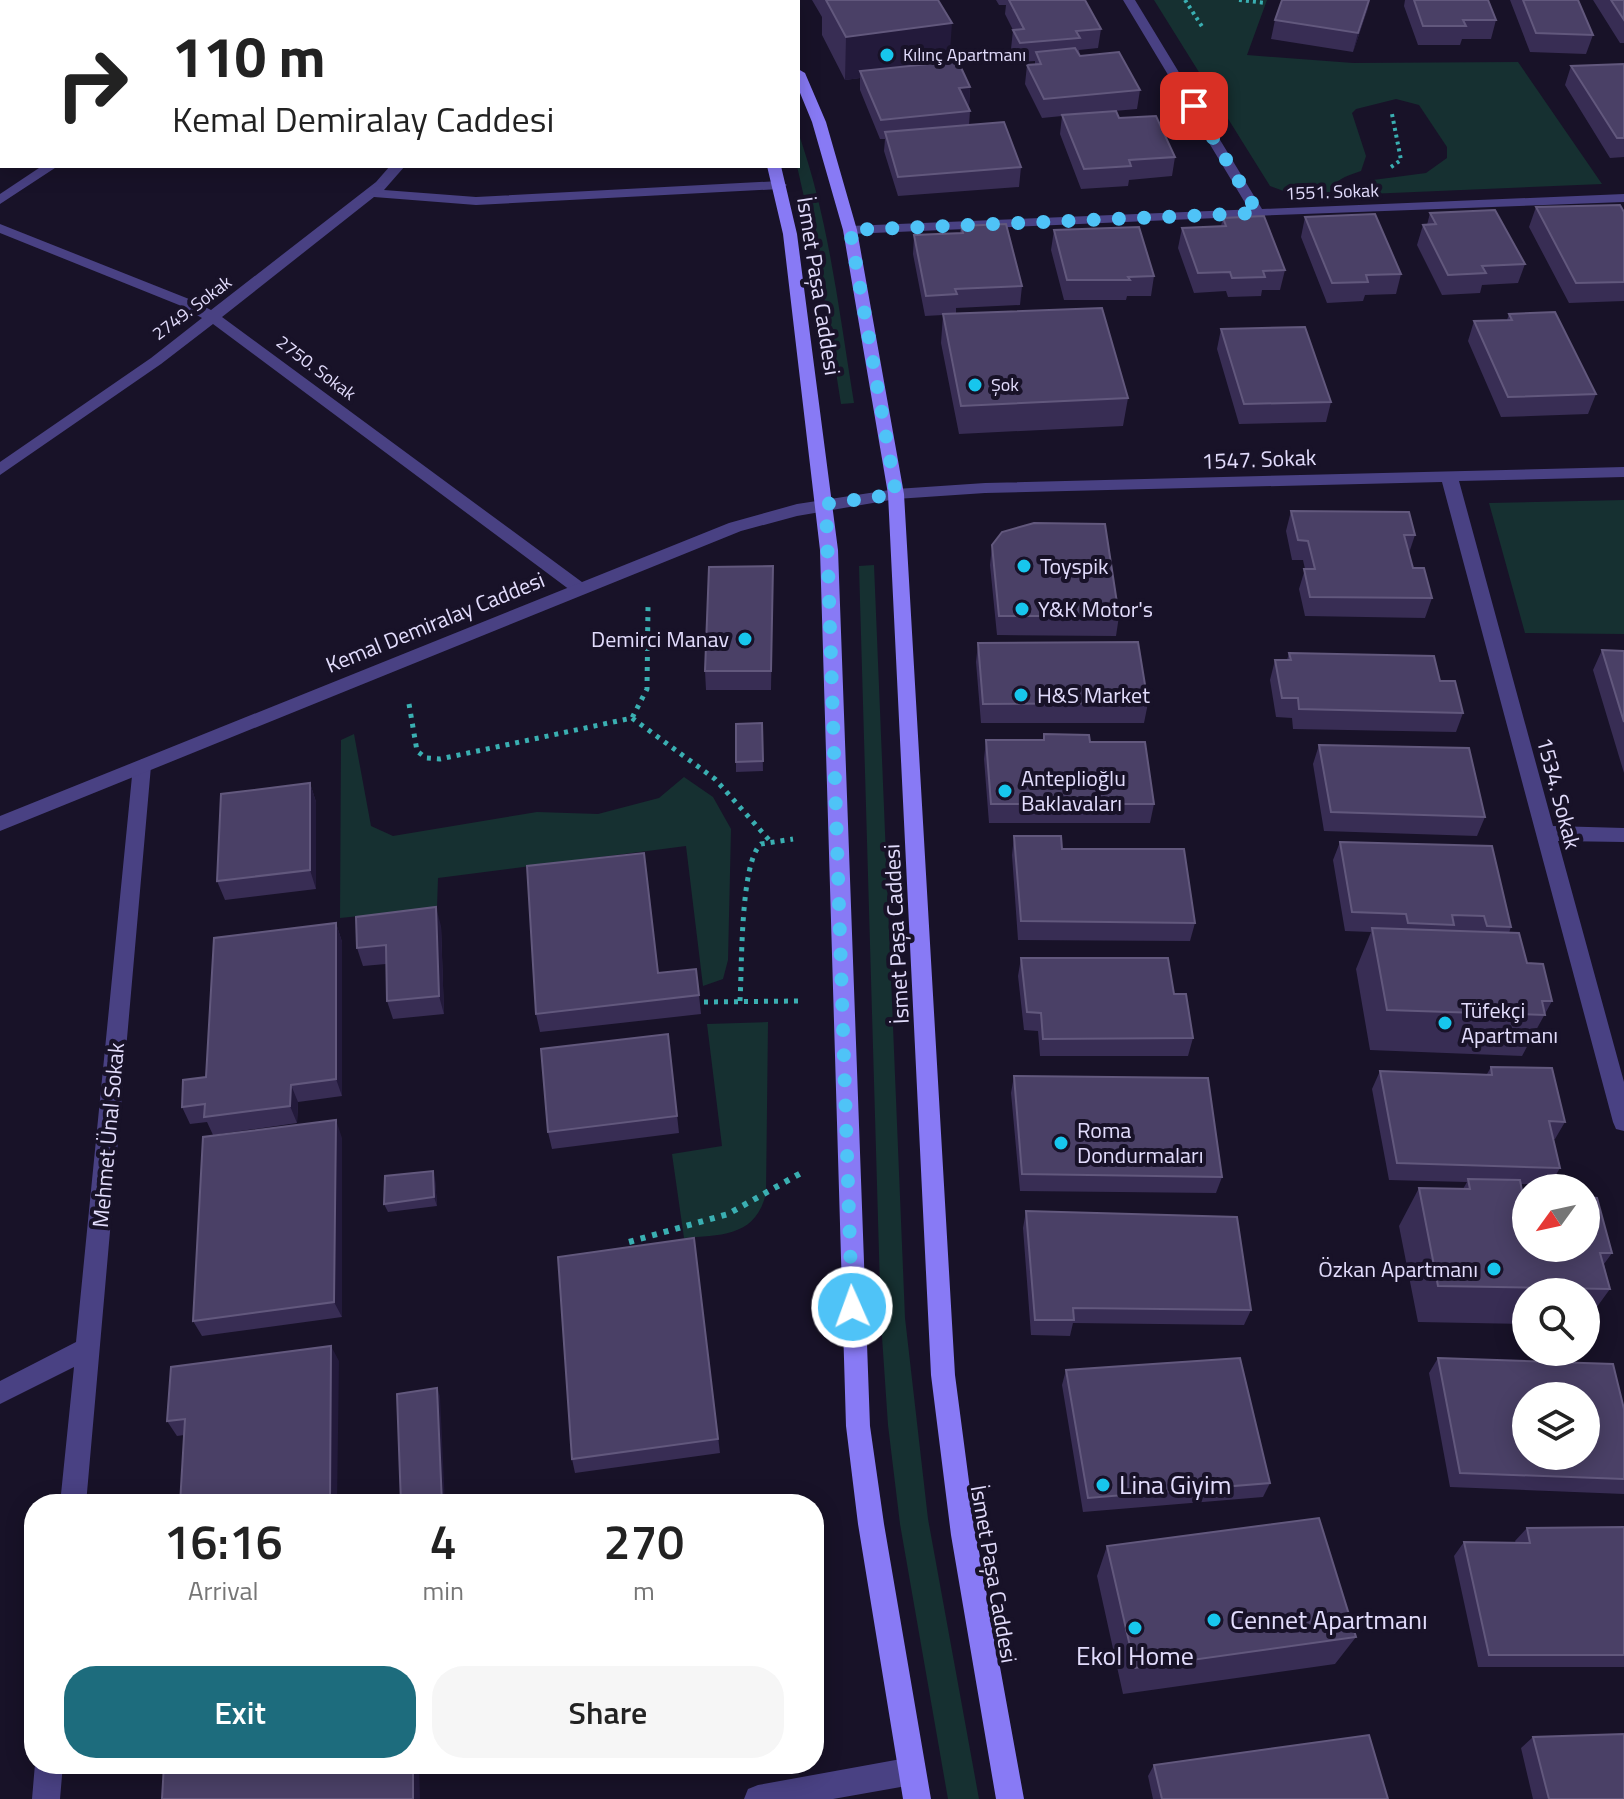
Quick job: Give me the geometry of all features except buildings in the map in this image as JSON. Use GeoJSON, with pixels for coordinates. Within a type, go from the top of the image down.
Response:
{"type":"FeatureCollection","features":[{"type":"Feature","properties":{"kind":"main road","name":"İsmet Paşa Caddesi"},"geometry":{"type":"LineString","coordinates":[[800,78],[824,136],[850,230],[896,494],[943,1375],[951,1466],[969,1583],[1010,1799]]}},
{"type":"Feature","properties":{"kind":"main road","name":"İsmet Paşa Caddesi"},"geometry":{"type":"LineString","coordinates":[[777,175],[790,234],[826,504],[858,1426],[871,1524],[917,1799]]}},
{"type":"Feature","properties":{"kind":"street"},"geometry":{"type":"LineString","coordinates":[[1129,0],[1258,213]]}},
{"type":"Feature","properties":{"kind":"street"},"geometry":{"type":"LineString","coordinates":[[0,200],[48,168]]}},
{"type":"Feature","properties":{"kind":"street","name":"2749. Sokak"},"geometry":{"type":"LineString","coordinates":[[0,470],[214,318],[372,193],[396,168]]}},
{"type":"Feature","properties":{"kind":"street"},"geometry":{"type":"LineString","coordinates":[[372,193],[476,201],[777,175]]}},
{"type":"Feature","properties":{"kind":"street","name":"1551. Sokak"},"geometry":{"type":"LineString","coordinates":[[850,230],[1624,198]]}},
{"type":"Feature","properties":{"kind":"street","name":"2750. Sokak"},"geometry":{"type":"LineString","coordinates":[[0,228],[184,302],[214,318],[580,589]]}},
{"type":"Feature","properties":{"kind":"street","name":"1547. Sokak"},"geometry":{"type":"LineString","coordinates":[[896,494],[1624,472]]}},
{"type":"Feature","properties":{"kind":"street","name":"1534. Sokak"},"geometry":{"type":"LineString","coordinates":[[1449,476],[1624,1122]]}},
{"type":"Feature","properties":{"kind":"street","name":"Kemal Demiralay Caddesi"},"geometry":{"type":"LineString","coordinates":[[0,824],[735,527],[826,504],[896,494]]}},
{"type":"Feature","properties":{"kind":"street","name":"Mehmet Ünal Sokak"},"geometry":{"type":"LineString","coordinates":[[74,1494],[142,766]]}},
{"type":"Feature","properties":{"kind":"street"},"geometry":{"type":"LineString","coordinates":[[1545,833],[1624,835]]}},
{"type":"Feature","properties":{"kind":"street"},"geometry":{"type":"LineString","coordinates":[[0,1393],[88,1348]]}},
{"type":"Feature","properties":{"kind":"street"},"geometry":{"type":"LineString","coordinates":[[758,1799],[912,1771]]}},
{"type":"Feature","properties":{"kind":"street"},"geometry":{"type":"LineString","coordinates":[[46,1799],[48,1774]]}},
{"type":"Feature","properties":{"kind":"path"},"geometry":{"type":"LineString","coordinates":[[1185,0],[1203,28]]}},
{"type":"Feature","properties":{"kind":"path"},"geometry":{"type":"LineString","coordinates":[[1239,0],[1266,3]]}},
{"type":"Feature","properties":{"kind":"path"},"geometry":{"type":"LineString","coordinates":[[1360,209],[1352,183],[1401,160],[1392,114]]}},
{"type":"Feature","properties":{"kind":"path"},"geometry":{"type":"LineString","coordinates":[[632,718],[647,689],[649,561]]}},
{"type":"Feature","properties":{"kind":"path"},"geometry":{"type":"LineString","coordinates":[[405,660],[413,738],[417,751],[426,758],[440,759],[632,718],[715,779],[770,841]]}},
{"type":"Feature","properties":{"kind":"path"},"geometry":{"type":"LineString","coordinates":[[740,1001],[752,854],[758,845],[770,841],[837,836]]}},
{"type":"Feature","properties":{"kind":"path"},"geometry":{"type":"LineString","coordinates":[[704,1002],[843,1001]]}},
{"type":"Feature","properties":{"kind":"path"},"geometry":{"type":"LineString","coordinates":[[629,1242],[728,1214],[801,1173]]}},
{"type":"Feature","properties":{"kind":"green space"},"geometry":{"type":"Polygon","coordinates":[[[1154,0],[1267,0],[1247,55],[1353,63],[1518,62],[1602,184],[1368,194],[1365,187],[1373,180],[1426,173],[1447,158],[1447,147],[1419,105],[1396,99],[1356,109],[1352,113],[1366,156],[1361,171],[1337,182],[1329,196],[1300,197],[1270,186],[1154,0]]]}},
{"type":"Feature","properties":{"kind":"green space"},"geometry":{"type":"Polygon","coordinates":[[[800,138],[825,232],[854,403],[841,404],[818,259],[797,168],[800,168],[800,138]]]}},
{"type":"Feature","properties":{"kind":"green space"},"geometry":{"type":"Polygon","coordinates":[[[1624,500],[1624,634],[1525,633],[1489,503],[1624,500]]]}},
{"type":"Feature","properties":{"kind":"green space"},"geometry":{"type":"Polygon","coordinates":[[[874,565],[905,1318],[928,1519],[979,1799],[948,1799],[900,1524],[888,1425],[881,1322],[859,566],[874,565]]]}},
{"type":"Feature","properties":{"kind":"green space"},"geometry":{"type":"Polygon","coordinates":[[[354,734],[371,826],[393,836],[537,812],[598,814],[659,798],[684,777],[713,797],[731,829],[728,960],[723,979],[703,986],[686,846],[438,878],[437,908],[340,918],[341,740],[354,734]]]}},
{"type":"Feature","properties":{"kind":"green space"},"geometry":{"type":"Polygon","coordinates":[[[768,1022],[766,1193],[761,1207],[754,1218],[735,1231],[684,1238],[672,1154],[722,1146],[707,1024],[768,1022]]]}},
{"type":"Feature","properties":{"kind":"place","name":"Kılınç Apartmanı"},"geometry":{"type":"Point","coordinates":[887,55]}},
{"type":"Feature","properties":{"kind":"place","name":"Şok"},"geometry":{"type":"Point","coordinates":[975,385]}},
{"type":"Feature","properties":{"kind":"place","name":"Toyspik"},"geometry":{"type":"Point","coordinates":[1024,566]}},
{"type":"Feature","properties":{"kind":"place","name":"Y&K Motor's"},"geometry":{"type":"Point","coordinates":[1022,609]}},
{"type":"Feature","properties":{"kind":"place","name":"Demirci Manav"},"geometry":{"type":"Point","coordinates":[745,639]}},
{"type":"Feature","properties":{"kind":"place","name":"H&S Market"},"geometry":{"type":"Point","coordinates":[1021,695]}},
{"type":"Feature","properties":{"kind":"place","name":"Anteplioğlu Baklavaları"},"geometry":{"type":"Point","coordinates":[1005,791]}},
{"type":"Feature","properties":{"kind":"place","name":"Tüfekçi Apartmanı"},"geometry":{"type":"Point","coordinates":[1445,1023]}},
{"type":"Feature","properties":{"kind":"place","name":"Roma Dondurmaları"},"geometry":{"type":"Point","coordinates":[1061,1143]}},
{"type":"Feature","properties":{"kind":"place","name":"Özkan Apartmanı"},"geometry":{"type":"Point","coordinates":[1494,1269]}},
{"type":"Feature","properties":{"kind":"place","name":"Lina Giyim"},"geometry":{"type":"Point","coordinates":[1103,1485]}},
{"type":"Feature","properties":{"kind":"place","name":"Cennet Apartmanı"},"geometry":{"type":"Point","coordinates":[1214,1620]}},
{"type":"Feature","properties":{"kind":"place","name":"Ekol Home"},"geometry":{"type":"Point","coordinates":[1135,1628]}},
{"type":"Feature","properties":{"kind":"route"},"geometry":{"type":"LineString","coordinates":[[852,1307],[826,504],[896,494],[850,230],[1258,213],[1194,106]]}}]}
